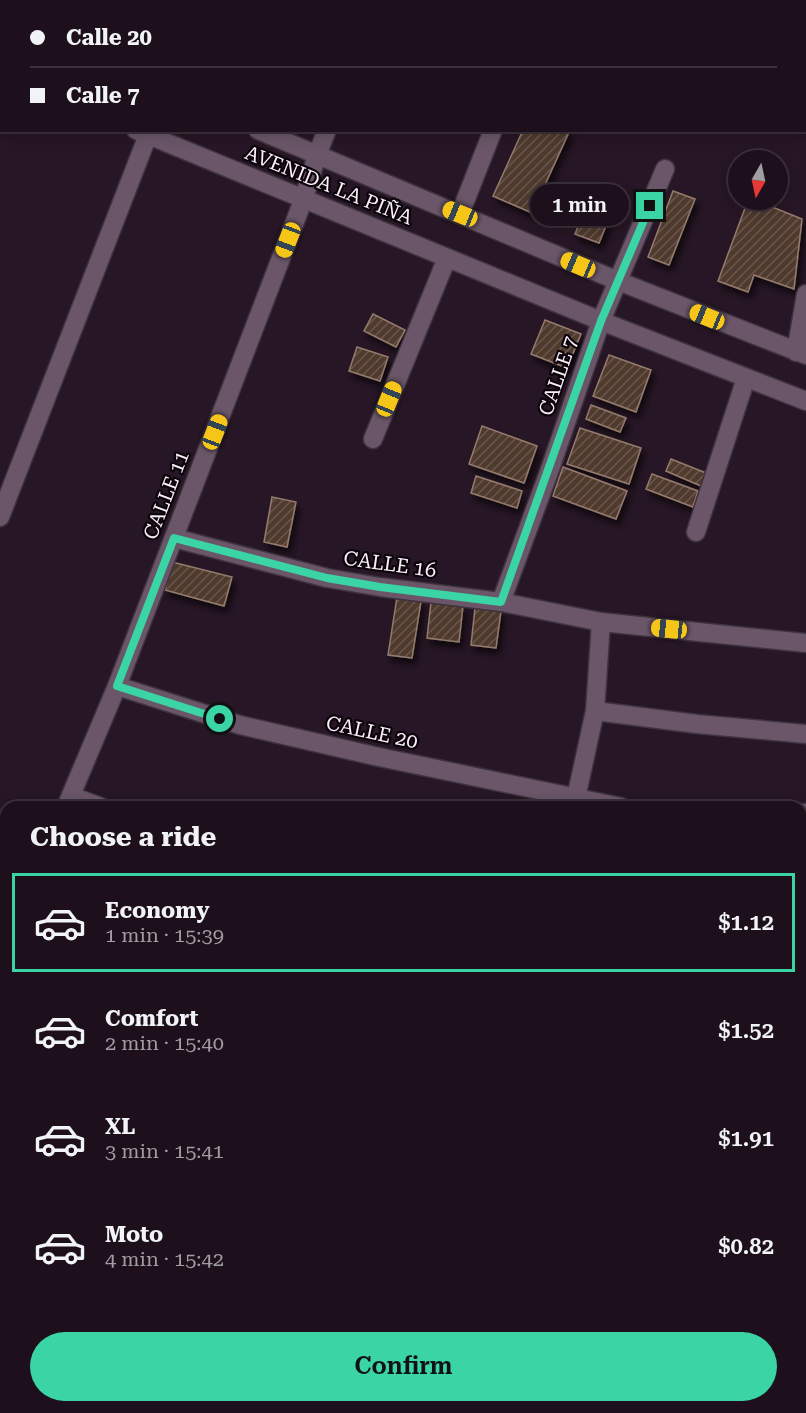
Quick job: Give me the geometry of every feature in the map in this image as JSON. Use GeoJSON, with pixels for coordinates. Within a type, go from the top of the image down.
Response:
{"type":"FeatureCollection","features":[{"type":"Feature","properties":{"kind":"street","name":"AVENIDA LA PIÑA"},"geometry":{"type":"LineString","coordinates":[[263,132],[618,281],[801,354]]}},
{"type":"Feature","properties":{"kind":"street"},"geometry":{"type":"LineString","coordinates":[[317,155],[326,132]]}},
{"type":"Feature","properties":{"kind":"street"},"geometry":{"type":"LineString","coordinates":[[460,214],[492,132]]}},
{"type":"Feature","properties":{"kind":"street","name":"AVENIDA LA PIÑA"},"geometry":{"type":"LineString","coordinates":[[142,133],[601,321],[806,401]]}},
{"type":"Feature","properties":{"kind":"street"},"geometry":{"type":"LineString","coordinates":[[0,517],[142,133]]}},
{"type":"Feature","properties":{"kind":"street","name":"CALLE 11"},"geometry":{"type":"LineString","coordinates":[[68,801],[117,686],[304,198],[317,155]]}},
{"type":"Feature","properties":{"kind":"street","name":"CALLE 7"},"geometry":{"type":"LineString","coordinates":[[501,602],[601,321],[665,169]]}},
{"type":"Feature","properties":{"kind":"street"},"geometry":{"type":"LineString","coordinates":[[373,439],[447,258]]}},
{"type":"Feature","properties":{"kind":"street"},"geometry":{"type":"LineString","coordinates":[[801,354],[806,294]]}},
{"type":"Feature","properties":{"kind":"street"},"geometry":{"type":"LineString","coordinates":[[696,532],[746,378]]}},
{"type":"Feature","properties":{"kind":"street","name":"CALLE 16"},"geometry":{"type":"LineString","coordinates":[[174,538],[327,578],[380,587],[501,602],[601,622],[806,643]]}},
{"type":"Feature","properties":{"kind":"street"},"geometry":{"type":"LineString","coordinates":[[575,801],[595,711],[601,622]]}},
{"type":"Feature","properties":{"kind":"street","name":"CALLE 20"},"geometry":{"type":"LineString","coordinates":[[117,686],[240,726],[571,801]]}},
{"type":"Feature","properties":{"kind":"street"},"geometry":{"type":"LineString","coordinates":[[595,711],[697,724],[806,734]]}},
{"type":"Feature","properties":{"kind":"building"},"geometry":{"type":"Polygon","coordinates":[[[522,132],[569,132],[532,213],[493,196],[522,132]]]}},
{"type":"Feature","properties":{"kind":"building"},"geometry":{"type":"Polygon","coordinates":[[[594,187],[618,196],[599,243],[575,234],[594,187]]]}},
{"type":"Feature","properties":{"kind":"building"},"geometry":{"type":"Polygon","coordinates":[[[673,191],[695,199],[669,265],[648,257],[673,191]]]}},
{"type":"Feature","properties":{"kind":"building"},"geometry":{"type":"Polygon","coordinates":[[[744,210],[780,210],[802,219],[794,289],[754,275],[748,292],[718,281],[744,210]]]}},
{"type":"Feature","properties":{"kind":"building"},"geometry":{"type":"Polygon","coordinates":[[[373,314],[405,330],[396,347],[364,331],[373,314]]]}},
{"type":"Feature","properties":{"kind":"building"},"geometry":{"type":"Polygon","coordinates":[[[545,320],[581,334],[567,368],[531,354],[545,320]]]}},
{"type":"Feature","properties":{"kind":"building"},"geometry":{"type":"Polygon","coordinates":[[[357,347],[388,357],[380,381],[349,371],[357,347]]]}},
{"type":"Feature","properties":{"kind":"building"},"geometry":{"type":"Polygon","coordinates":[[[609,355],[651,370],[636,412],[593,396],[609,355]]]}},
{"type":"Feature","properties":{"kind":"building"},"geometry":{"type":"Polygon","coordinates":[[[591,405],[626,418],[620,432],[586,419],[591,405]]]}},
{"type":"Feature","properties":{"kind":"building"},"geometry":{"type":"Polygon","coordinates":[[[482,426],[537,446],[524,483],[469,464],[482,426]]]}},
{"type":"Feature","properties":{"kind":"building"},"geometry":{"type":"Polygon","coordinates":[[[580,428],[641,448],[629,484],[567,464],[580,428]]]}},
{"type":"Feature","properties":{"kind":"building"},"geometry":{"type":"Polygon","coordinates":[[[671,459],[706,473],[701,486],[666,471],[671,459]]]}},
{"type":"Feature","properties":{"kind":"building"},"geometry":{"type":"Polygon","coordinates":[[[563,467],[627,491],[616,519],[553,496],[563,467]]]}},
{"type":"Feature","properties":{"kind":"building"},"geometry":{"type":"Polygon","coordinates":[[[652,474],[698,491],[693,507],[646,489],[652,474]]]}},
{"type":"Feature","properties":{"kind":"building"},"geometry":{"type":"Polygon","coordinates":[[[476,476],[522,491],[517,508],[471,493],[476,476]]]}},
{"type":"Feature","properties":{"kind":"building"},"geometry":{"type":"Polygon","coordinates":[[[272,497],[296,502],[287,547],[264,542],[272,497]]]}},
{"type":"Feature","properties":{"kind":"building"},"geometry":{"type":"Polygon","coordinates":[[[172,562],[232,577],[224,606],[165,590],[172,562]]]}},
{"type":"Feature","properties":{"kind":"building"},"geometry":{"type":"Polygon","coordinates":[[[397,597],[421,601],[412,658],[388,655],[397,597]]]}},
{"type":"Feature","properties":{"kind":"building"},"geometry":{"type":"Polygon","coordinates":[[[431,602],[463,606],[459,642],[427,638],[431,602]]]}},
{"type":"Feature","properties":{"kind":"building"},"geometry":{"type":"Polygon","coordinates":[[[475,608],[501,611],[496,648],[471,645],[475,608]]]}},
{"type":"Feature","properties":{"kind":"route"},"geometry":{"type":"LineString","coordinates":[[220,719],[117,686],[174,538],[327,578],[501,602],[601,321],[650,206]]}}]}
